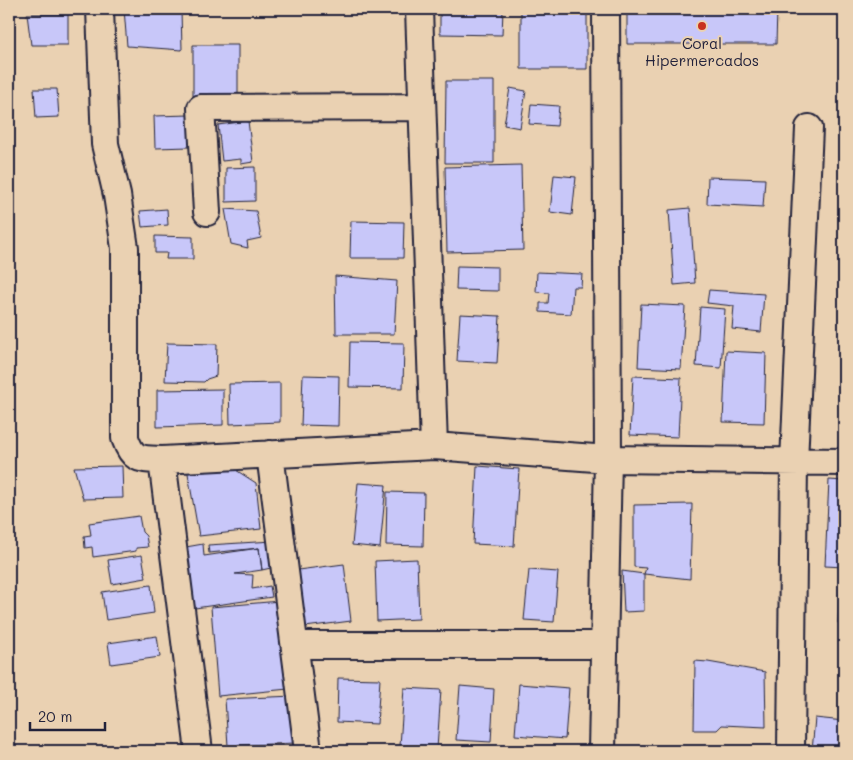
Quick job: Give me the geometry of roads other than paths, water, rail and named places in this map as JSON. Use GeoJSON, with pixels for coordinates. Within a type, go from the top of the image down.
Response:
{"type":"FeatureCollection","features":[{"type":"Feature","properties":{"kind":"street"},"geometry":{"type":"LineString","coordinates":[[100,9],[105,144],[117,195],[125,248],[125,438],[130,452],[138,459],[162,460],[434,446],[608,459],[844,462]]}},
{"type":"Feature","properties":{"kind":"street"},"geometry":{"type":"LineString","coordinates":[[419,9],[434,446]]}},
{"type":"Feature","properties":{"kind":"street"},"geometry":{"type":"LineString","coordinates":[[602,751],[608,459],[606,9]]}},
{"type":"Feature","properties":{"kind":"street"},"geometry":{"type":"LineString","coordinates":[[207,212],[201,108],[422,107]]}},
{"type":"Feature","properties":{"kind":"street"},"geometry":{"type":"LineString","coordinates":[[791,751],[794,462],[809,128]]}},
{"type":"Feature","properties":{"kind":"street"},"geometry":{"type":"LineString","coordinates":[[270,454],[308,751]]}},
{"type":"Feature","properties":{"kind":"street"},"geometry":{"type":"LineString","coordinates":[[162,460],[199,751]]}},
{"type":"Feature","properties":{"kind":"street"},"geometry":{"type":"LineString","coordinates":[[295,645],[604,645]]}},
{"type":"Feature","properties":{"kind":"place","name":"Coral Hipermercados"},"geometry":{"type":"Point","coordinates":[702,26]}}]}
